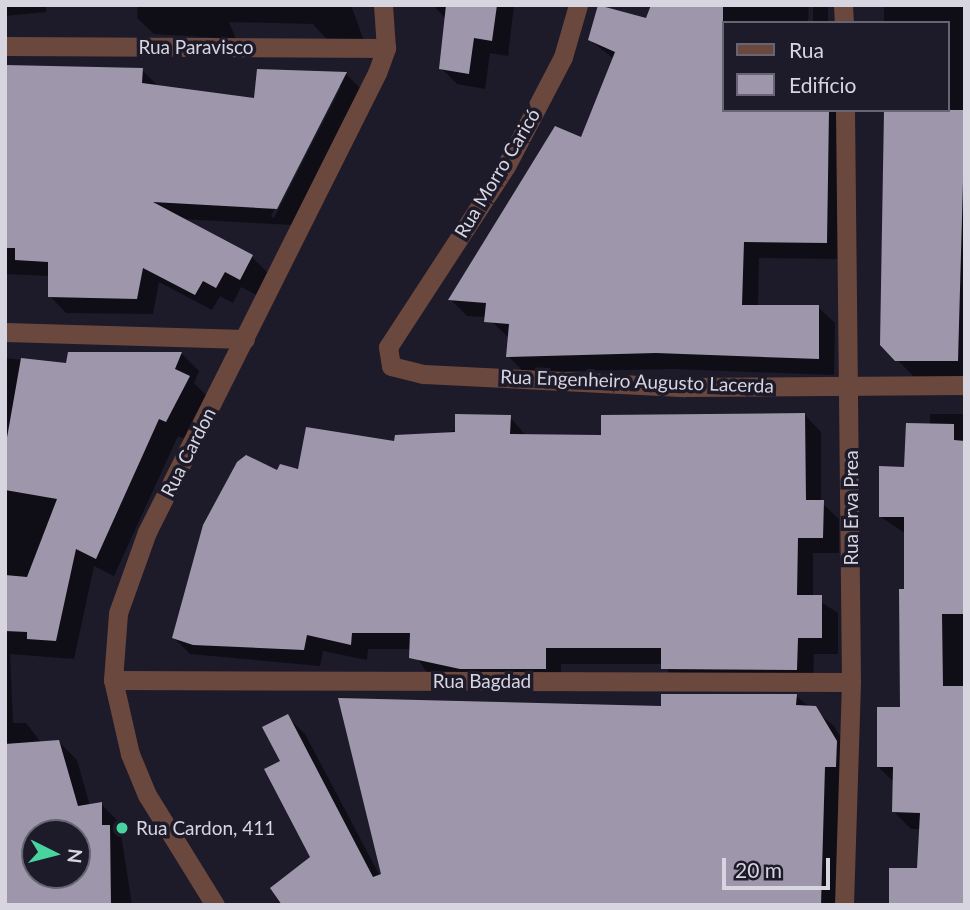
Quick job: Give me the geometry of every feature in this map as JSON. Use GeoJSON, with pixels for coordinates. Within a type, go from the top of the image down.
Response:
{"type":"FeatureCollection","features":[{"type":"Feature","properties":{"kind":"street","name":"Rua Cardon"},"geometry":{"type":"LineString","coordinates":[[215,905],[147,795],[126,741],[113,680],[118,612],[147,532],[245,339],[386,48],[383,5]]}},
{"type":"Feature","properties":{"kind":"street","name":"Rua Morro Caricó"},"geometry":{"type":"LineString","coordinates":[[398,331],[506,166],[563,57],[578,5]]}},
{"type":"Feature","properties":{"kind":"street","name":"Rua Paravisco"},"geometry":{"type":"LineString","coordinates":[[5,46],[386,48]]}},
{"type":"Feature","properties":{"kind":"street","name":"Rua Erva Prea"},"geometry":{"type":"LineString","coordinates":[[844,905],[851,682],[850,384],[845,112]]}},
{"type":"Feature","properties":{"kind":"street","name":"Rua Engenheiro Augusto Lacerda"},"geometry":{"type":"LineString","coordinates":[[398,331],[388,347],[391,366],[424,374],[685,387],[965,385]]}},
{"type":"Feature","properties":{"kind":"street"},"geometry":{"type":"LineString","coordinates":[[5,332],[245,339]]}},
{"type":"Feature","properties":{"kind":"street","name":"Rua Bagdad"},"geometry":{"type":"LineString","coordinates":[[113,680],[851,682]]}},
{"type":"Feature","properties":{"kind":"building"},"geometry":{"type":"Polygon","coordinates":[[[446,5],[497,5],[492,41],[474,38],[469,74],[439,69],[446,5]]]}},
{"type":"Feature","properties":{"kind":"building"},"geometry":{"type":"Polygon","coordinates":[[[598,5],[646,18],[651,5],[723,5],[722,112],[829,112],[827,243],[744,242],[742,305],[819,305],[819,359],[656,353],[506,357],[509,324],[484,322],[486,303],[448,300],[555,126],[581,137],[615,52],[588,40],[598,5]]]}},
{"type":"Feature","properties":{"kind":"building"},"geometry":{"type":"Polygon","coordinates":[[[5,65],[143,68],[142,83],[254,98],[257,69],[347,72],[277,209],[153,202],[253,255],[240,280],[225,272],[216,288],[203,281],[195,295],[143,268],[137,299],[48,297],[48,262],[15,260],[15,248],[5,248],[5,65]]]}},
{"type":"Feature","properties":{"kind":"building"},"geometry":{"type":"Polygon","coordinates":[[[965,110],[958,361],[895,361],[880,345],[884,112],[965,110]]]}},
{"type":"Feature","properties":{"kind":"building"},"geometry":{"type":"Polygon","coordinates":[[[68,352],[182,352],[175,369],[190,376],[166,422],[159,419],[96,559],[76,549],[56,641],[27,639],[27,632],[5,631],[5,575],[27,577],[57,499],[5,490],[5,449],[21,358],[66,363],[68,352]]]}},
{"type":"Feature","properties":{"kind":"building"},"geometry":{"type":"Polygon","coordinates":[[[805,413],[806,500],[824,500],[823,538],[798,538],[797,595],[822,595],[822,638],[798,638],[797,670],[661,669],[661,648],[546,648],[546,669],[460,669],[409,658],[410,633],[352,633],[351,645],[307,635],[304,650],[193,645],[172,638],[203,525],[237,462],[246,455],[277,470],[280,464],[298,469],[306,427],[394,441],[395,435],[455,432],[455,414],[511,415],[510,434],[601,435],[601,415],[805,413]]]}},
{"type":"Feature","properties":{"kind":"building"},"geometry":{"type":"Polygon","coordinates":[[[906,423],[954,424],[954,440],[965,441],[965,614],[942,614],[943,686],[965,686],[965,905],[889,905],[889,868],[917,868],[920,813],[892,812],[893,767],[877,767],[877,707],[900,707],[899,589],[904,589],[904,517],[879,517],[879,466],[904,467],[906,423]]]}},
{"type":"Feature","properties":{"kind":"building"},"geometry":{"type":"Polygon","coordinates":[[[661,694],[797,694],[796,705],[816,706],[837,741],[836,767],[825,767],[821,905],[282,905],[270,888],[310,857],[264,769],[280,761],[262,727],[288,714],[373,877],[381,874],[338,698],[661,706],[661,694]]]}},
{"type":"Feature","properties":{"kind":"building"},"geometry":{"type":"Polygon","coordinates":[[[59,740],[78,806],[102,802],[102,825],[110,825],[111,905],[5,905],[5,744],[59,740]]]}},
{"type":"Feature","properties":{"kind":"place","name":"Rua Cardon, 411"},"geometry":{"type":"Point","coordinates":[122,828]}}]}
